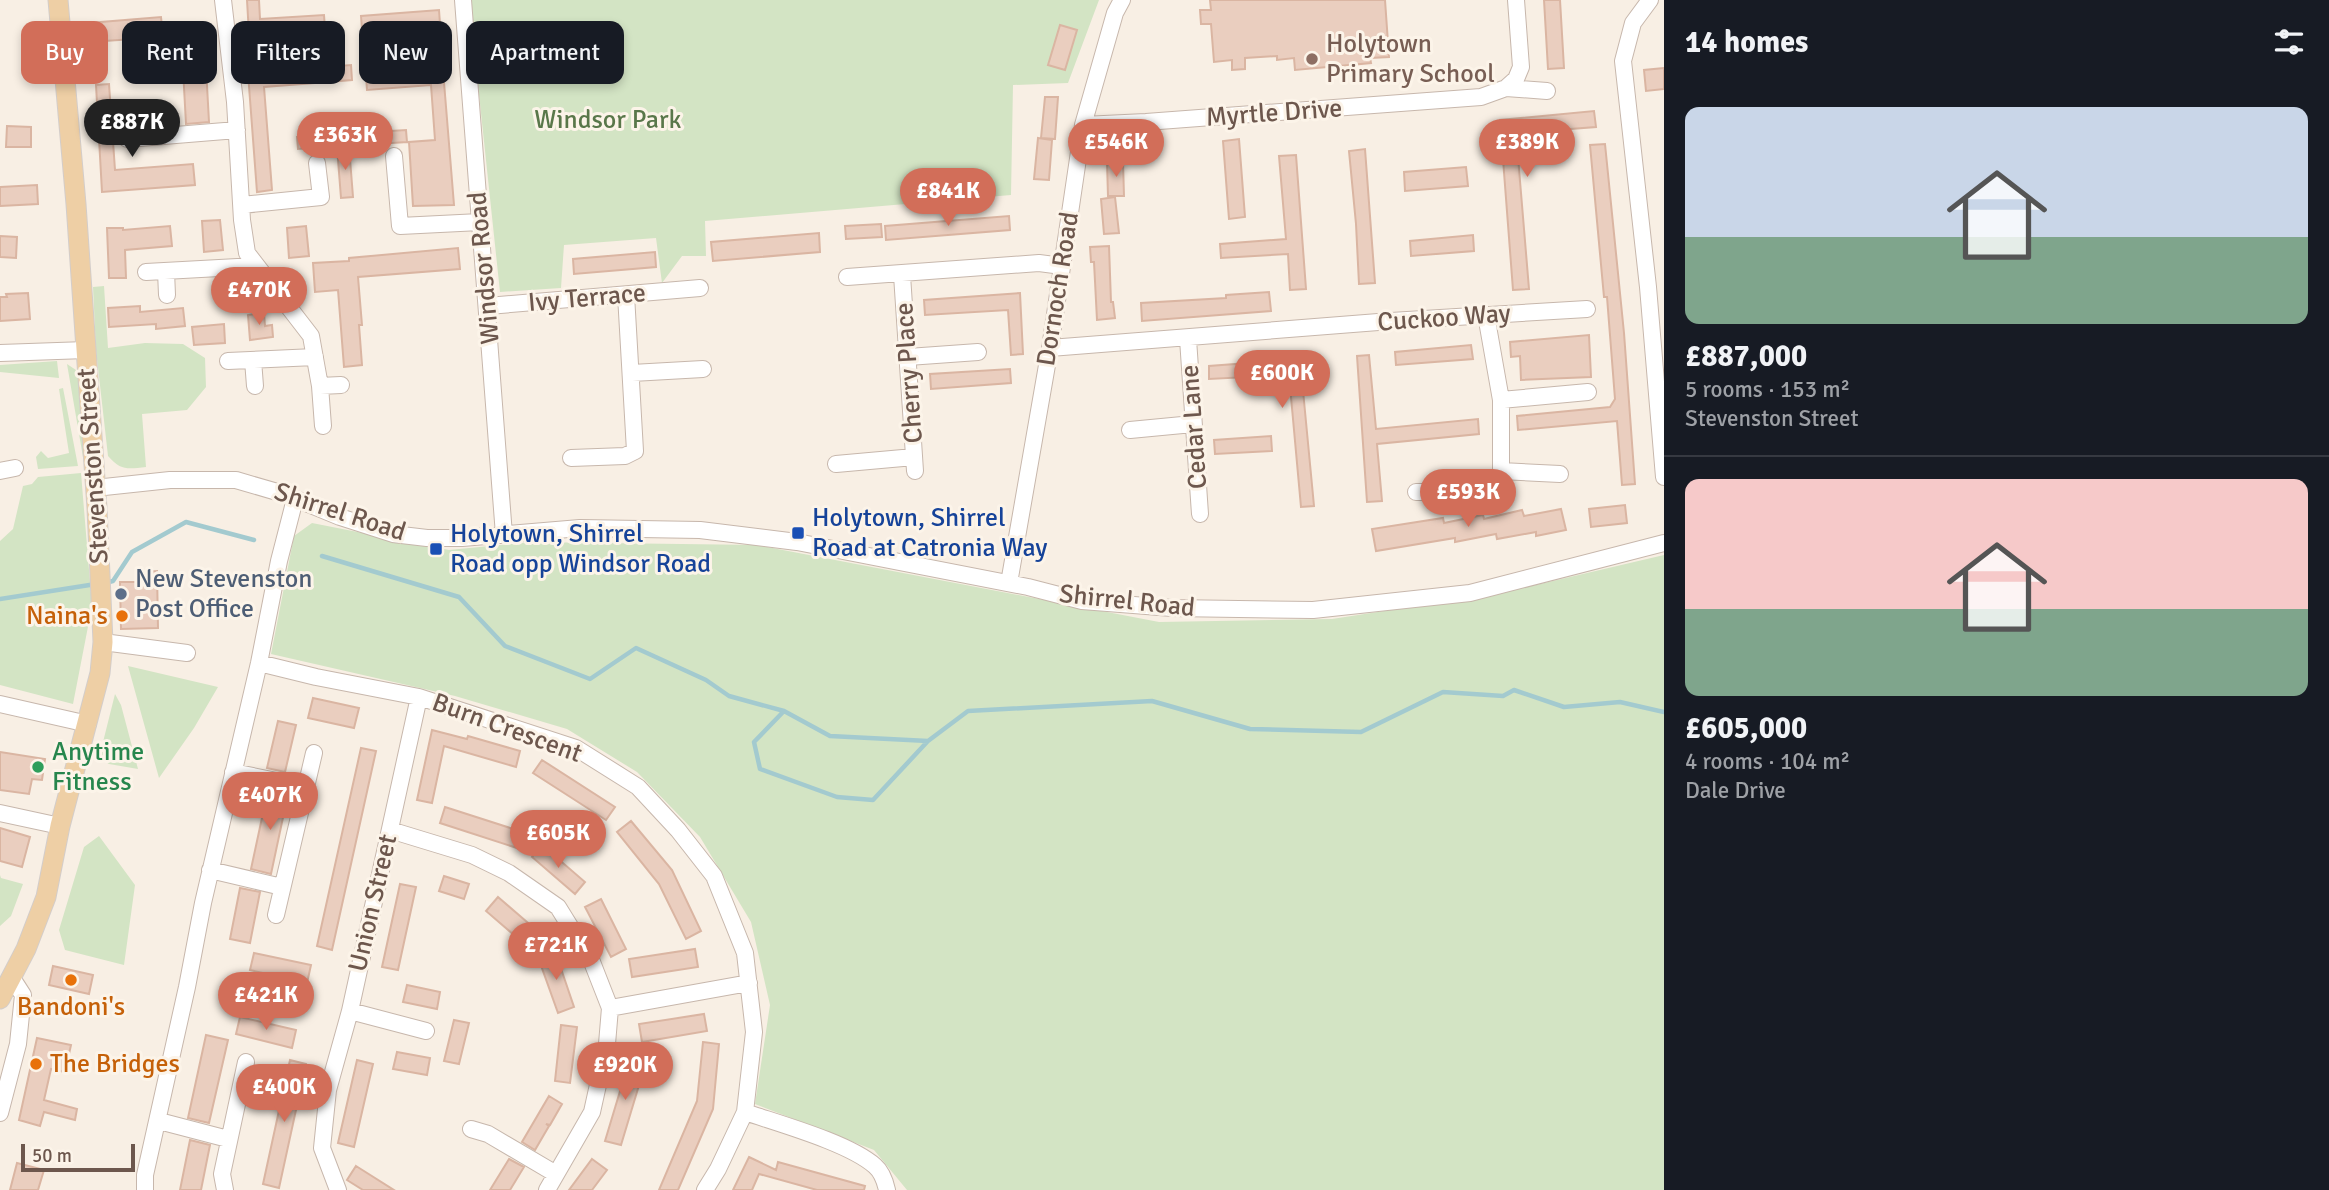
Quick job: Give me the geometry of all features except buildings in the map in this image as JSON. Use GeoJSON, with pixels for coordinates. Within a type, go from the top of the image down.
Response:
{"type":"FeatureCollection","features":[{"type":"Feature","properties":{"kind":"main road","name":"Stevenston Street"},"geometry":{"type":"LineString","coordinates":[[0,999],[12,978],[46,897],[60,826],[100,673],[103,642],[86,350],[58,0]]}},
{"type":"Feature","properties":{"kind":"street"},"geometry":{"type":"LineString","coordinates":[[223,0],[247,253],[311,336],[320,386],[323,426]]}},
{"type":"Feature","properties":{"kind":"street","name":"Windsor Road"},"geometry":{"type":"LineString","coordinates":[[463,0],[504,535]]}},
{"type":"Feature","properties":{"kind":"street","name":"Dornoch Road"},"geometry":{"type":"LineString","coordinates":[[1009,583],[1050,348],[1083,124],[1115,13],[1122,0]]}},
{"type":"Feature","properties":{"kind":"street"},"geometry":{"type":"LineString","coordinates":[[1506,88],[1516,79],[1521,67],[1516,0]]}},
{"type":"Feature","properties":{"kind":"street"},"geometry":{"type":"LineString","coordinates":[[1650,0],[1633,23],[1623,61],[1656,286],[1664,477]]}},
{"type":"Feature","properties":{"kind":"street","name":"Myrtle Drive"},"geometry":{"type":"LineString","coordinates":[[1083,124],[1146,122],[1481,97],[1506,88],[1547,91]]}},
{"type":"Feature","properties":{"kind":"street"},"geometry":{"type":"LineString","coordinates":[[127,139],[237,130]]}},
{"type":"Feature","properties":{"kind":"street"},"geometry":{"type":"LineString","coordinates":[[394,156],[400,226],[480,222]]}},
{"type":"Feature","properties":{"kind":"street"},"geometry":{"type":"LineString","coordinates":[[242,205],[321,197],[317,163]]}},
{"type":"Feature","properties":{"kind":"street"},"geometry":{"type":"LineString","coordinates":[[847,277],[1040,263],[1062,266]]}},
{"type":"Feature","properties":{"kind":"street"},"geometry":{"type":"LineString","coordinates":[[146,272],[256,266]]}},
{"type":"Feature","properties":{"kind":"street"},"geometry":{"type":"LineString","coordinates":[[166,271],[167,295]]}},
{"type":"Feature","properties":{"kind":"street","name":"Ivy Terrace"},"geometry":{"type":"LineString","coordinates":[[488,306],[693,288],[684,272]]}},
{"type":"Feature","properties":{"kind":"street","name":"Cherry Place"},"geometry":{"type":"LineString","coordinates":[[836,464],[915,464],[902,275]]}},
{"type":"Feature","properties":{"kind":"street"},"geometry":{"type":"LineString","coordinates":[[571,458],[625,456],[635,451],[626,295]]}},
{"type":"Feature","properties":{"kind":"street","name":"Cuckoo Way"},"geometry":{"type":"LineString","coordinates":[[1050,348],[1587,309]]}},
{"type":"Feature","properties":{"kind":"street"},"geometry":{"type":"LineString","coordinates":[[1416,492],[1502,492],[1502,400],[1486,315]]}},
{"type":"Feature","properties":{"kind":"street","name":"Cedar Lane"},"geometry":{"type":"LineString","coordinates":[[1188,339],[1200,514]]}},
{"type":"Feature","properties":{"kind":"street"},"geometry":{"type":"LineString","coordinates":[[0,353],[86,350]]}},
{"type":"Feature","properties":{"kind":"street"},"geometry":{"type":"LineString","coordinates":[[908,357],[978,352]]}},
{"type":"Feature","properties":{"kind":"street"},"geometry":{"type":"LineString","coordinates":[[228,361],[315,357]]}},
{"type":"Feature","properties":{"kind":"street"},"geometry":{"type":"LineString","coordinates":[[253,360],[255,386]]}},
{"type":"Feature","properties":{"kind":"street"},"geometry":{"type":"LineString","coordinates":[[632,373],[704,369]]}},
{"type":"Feature","properties":{"kind":"street"},"geometry":{"type":"LineString","coordinates":[[320,386],[341,384]]}},
{"type":"Feature","properties":{"kind":"street"},"geometry":{"type":"LineString","coordinates":[[1502,400],[1588,392]]}},
{"type":"Feature","properties":{"kind":"street"},"geometry":{"type":"LineString","coordinates":[[1130,430],[1193,424]]}},
{"type":"Feature","properties":{"kind":"street"},"geometry":{"type":"LineString","coordinates":[[1502,471],[1560,474]]}},
{"type":"Feature","properties":{"kind":"street","name":"Shirrel Road"},"geometry":{"type":"LineString","coordinates":[[95,488],[170,480],[236,480],[393,534],[427,538],[580,528],[700,530],[797,542],[1009,583],[1082,601],[1172,608],[1313,610],[1470,593],[1664,543]]}},
{"type":"Feature","properties":{"kind":"street"},"geometry":{"type":"LineString","coordinates":[[145,1190],[145,1175],[159,1121],[210,870],[260,663],[279,561],[295,499]]}},
{"type":"Feature","properties":{"kind":"street"},"geometry":{"type":"LineString","coordinates":[[103,642],[187,653]]}},
{"type":"Feature","properties":{"kind":"street","name":"Burn Crescent"},"geometry":{"type":"LineString","coordinates":[[260,663],[316,677],[419,696],[576,748],[638,788],[678,830],[715,876],[745,953],[754,1032],[745,1112],[719,1169],[705,1190]]}},
{"type":"Feature","properties":{"kind":"street","name":"Union Street"},"geometry":{"type":"LineString","coordinates":[[338,1190],[322,1149],[328,1090],[349,1011],[419,696]]}},
{"type":"Feature","properties":{"kind":"street"},"geometry":{"type":"LineString","coordinates":[[0,704],[88,724]]}},
{"type":"Feature","properties":{"kind":"street"},"geometry":{"type":"LineString","coordinates":[[276,915],[314,753]]}},
{"type":"Feature","properties":{"kind":"street"},"geometry":{"type":"LineString","coordinates":[[233,772],[306,788]]}},
{"type":"Feature","properties":{"kind":"street"},"geometry":{"type":"LineString","coordinates":[[0,813],[60,826]]}},
{"type":"Feature","properties":{"kind":"street"},"geometry":{"type":"LineString","coordinates":[[390,830],[472,855],[509,873],[558,907],[592,962],[610,1008],[607,1044],[592,1112],[547,1190]]}},
{"type":"Feature","properties":{"kind":"street"},"geometry":{"type":"LineString","coordinates":[[210,870],[282,887]]}},
{"type":"Feature","properties":{"kind":"street"},"geometry":{"type":"LineString","coordinates":[[0,1113],[18,1044],[22,1007],[23,995],[12,978]]}},
{"type":"Feature","properties":{"kind":"street"},"geometry":{"type":"LineString","coordinates":[[610,1008],[749,983]]}},
{"type":"Feature","properties":{"kind":"street"},"geometry":{"type":"LineString","coordinates":[[349,1011],[426,1031]]}},
{"type":"Feature","properties":{"kind":"street"},"geometry":{"type":"LineString","coordinates":[[225,1190],[222,1174],[246,1062]]}},
{"type":"Feature","properties":{"kind":"street"},"geometry":{"type":"LineString","coordinates":[[745,1112],[846,1149],[876,1167],[889,1186]]}},
{"type":"Feature","properties":{"kind":"street"},"geometry":{"type":"LineString","coordinates":[[159,1121],[228,1139]]}},
{"type":"Feature","properties":{"kind":"street"},"geometry":{"type":"LineString","coordinates":[[471,1129],[488,1134],[556,1174]]}},
{"type":"Feature","properties":{"kind":"green space","name":"Windsor Park"},"geometry":{"type":"Polygon","coordinates":[[[469,0],[1099,0],[1068,83],[1013,85],[1011,195],[705,221],[706,256],[682,256],[662,283],[656,238],[564,245],[561,288],[500,292],[478,84],[624,84],[624,21],[471,21],[469,0]]]}},
{"type":"Feature","properties":{"kind":"green space"},"geometry":{"type":"Polygon","coordinates":[[[104,286],[108,348],[145,343],[183,344],[205,358],[206,387],[187,410],[142,414],[146,467],[125,468],[108,456],[96,350],[93,287],[104,286]]]}},
{"type":"Feature","properties":{"kind":"green space"},"geometry":{"type":"Polygon","coordinates":[[[57,361],[59,378],[0,372],[0,365],[57,361]]]}},
{"type":"Feature","properties":{"kind":"green space"},"geometry":{"type":"Polygon","coordinates":[[[67,364],[76,370],[79,377],[86,461],[84,463],[67,364]]]}},
{"type":"Feature","properties":{"kind":"green space"},"geometry":{"type":"Polygon","coordinates":[[[63,388],[78,466],[38,469],[36,457],[41,451],[48,458],[69,453],[59,389],[63,388]]]}},
{"type":"Feature","properties":{"kind":"green space"},"geometry":{"type":"Polygon","coordinates":[[[81,473],[92,606],[73,704],[0,685],[0,541],[13,529],[23,486],[32,484],[38,477],[81,473]]]}},
{"type":"Feature","properties":{"kind":"green space"},"geometry":{"type":"Polygon","coordinates":[[[312,523],[449,550],[530,542],[757,545],[1159,622],[1332,619],[1501,593],[1664,555],[1664,1190],[907,1190],[874,1150],[755,1104],[770,1005],[751,922],[700,837],[637,772],[567,729],[455,696],[271,654],[294,536],[312,523]]]}},
{"type":"Feature","properties":{"kind":"green space"},"geometry":{"type":"Polygon","coordinates":[[[128,666],[218,687],[194,728],[159,778],[128,666]]]}},
{"type":"Feature","properties":{"kind":"green space"},"geometry":{"type":"Polygon","coordinates":[[[115,694],[121,705],[138,769],[109,764],[99,758],[115,694]]]}},
{"type":"Feature","properties":{"kind":"green space"},"geometry":{"type":"Polygon","coordinates":[[[99,836],[135,885],[124,965],[65,950],[59,930],[84,847],[99,836]]]}},
{"type":"Feature","properties":{"kind":"green space"},"geometry":{"type":"Polygon","coordinates":[[[0,875],[1,878],[23,884],[11,916],[0,926],[0,875]]]}},
{"type":"Feature","properties":{"kind":"waterway"},"geometry":{"type":"LineString","coordinates":[[105,583],[113,581],[132,552],[186,522],[254,540]]}},
{"type":"Feature","properties":{"kind":"waterway"},"geometry":{"type":"LineString","coordinates":[[322,556],[459,597],[505,646],[590,679],[636,648],[706,680],[729,696],[784,711],[754,742],[760,769],[837,797],[873,800],[927,742]]}},
{"type":"Feature","properties":{"kind":"waterway"},"geometry":{"type":"LineString","coordinates":[[0,599],[96,584]]}},
{"type":"Feature","properties":{"kind":"waterway"},"geometry":{"type":"LineString","coordinates":[[784,711],[830,736],[928,741],[968,711],[1152,701],[1250,729],[1361,732],[1443,692],[1503,696],[1514,690],[1564,707],[1620,702],[1664,712]]}},
{"type":"Feature","properties":{"kind":"place","name":"Holytown Primary School"},"geometry":{"type":"Point","coordinates":[1312,59]}},
{"type":"Feature","properties":{"kind":"place","name":"Holytown, Shirrel Road at Catronia Way"},"geometry":{"type":"Point","coordinates":[798,533]}},
{"type":"Feature","properties":{"kind":"place","name":"Holytown, Shirrel Road opp Windsor Road"},"geometry":{"type":"Point","coordinates":[436,549]}},
{"type":"Feature","properties":{"kind":"place","name":"New Stevenston Post Office"},"geometry":{"type":"Point","coordinates":[121,594]}},
{"type":"Feature","properties":{"kind":"place","name":"Naina's"},"geometry":{"type":"Point","coordinates":[122,616]}},
{"type":"Feature","properties":{"kind":"place","name":"Anytime Fitness"},"geometry":{"type":"Point","coordinates":[38,767]}},
{"type":"Feature","properties":{"kind":"place","name":"Bandoni's"},"geometry":{"type":"Point","coordinates":[71,980]}},
{"type":"Feature","properties":{"kind":"place","name":"The Bridges"},"geometry":{"type":"Point","coordinates":[36,1064]}}]}
